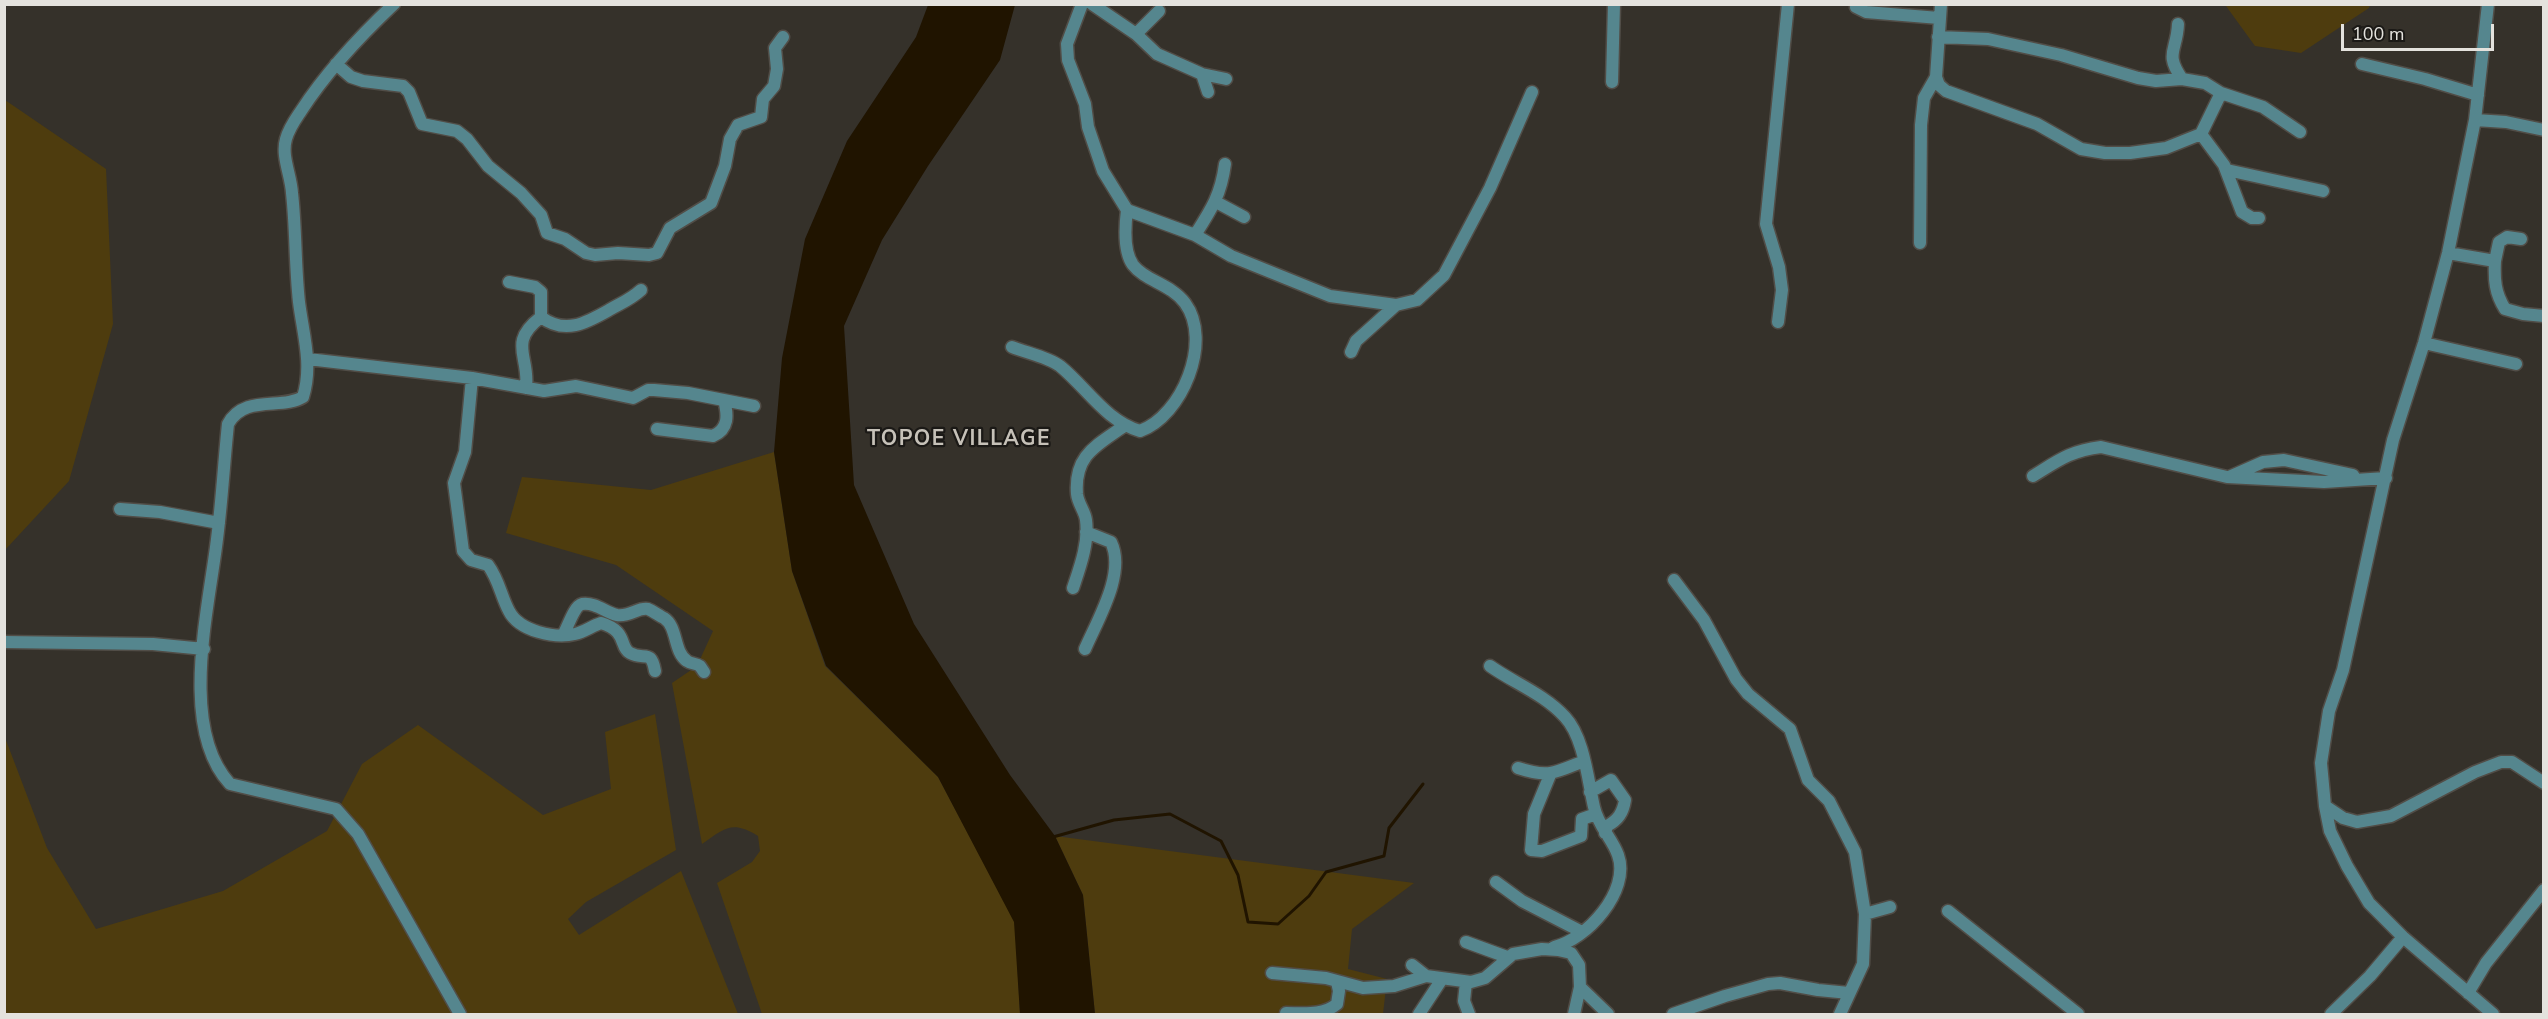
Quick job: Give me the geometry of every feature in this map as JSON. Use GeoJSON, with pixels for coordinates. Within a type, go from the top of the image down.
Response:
{"type":"FeatureCollection","features":[{"type":"Feature","properties":{"kind":"street"},"geometry":{"type":"LineString","coordinates":[[394,4],[352,45],[317,85],[285,140],[293,199],[298,295],[308,358],[303,397],[297,401],[254,406],[232,416],[228,424],[204,649],[201,689],[203,725],[208,745],[223,777],[230,784],[238,788],[308,801],[336,809],[358,834],[460,1014]]}},
{"type":"Feature","properties":{"kind":"street"},"geometry":{"type":"LineString","coordinates":[[1082,4],[1067,44],[1068,60],[1085,104],[1088,127],[1103,171],[1127,210],[1195,235],[1231,256],[1283,275],[1330,296],[1396,305],[1417,300],[1444,275],[1490,188],[1532,92]]}},
{"type":"Feature","properties":{"kind":"street"},"geometry":{"type":"LineString","coordinates":[[1092,4],[1136,34],[1157,54],[1202,74],[1226,79]]}},
{"type":"Feature","properties":{"kind":"street"},"geometry":{"type":"LineString","coordinates":[[1612,82],[1614,4]]}},
{"type":"Feature","properties":{"kind":"street"},"geometry":{"type":"LineString","coordinates":[[1778,322],[1782,290],[1779,267],[1766,224],[1788,4]]}},
{"type":"Feature","properties":{"kind":"street"},"geometry":{"type":"LineString","coordinates":[[1941,4],[1936,77],[1939,85],[1946,91],[2037,124],[2081,148],[2105,153],[2166,148],[2201,134],[2221,93]]}},
{"type":"Feature","properties":{"kind":"street"},"geometry":{"type":"LineString","coordinates":[[2488,4],[2475,120],[2448,253],[2424,343],[2399,420],[2343,670],[2330,711],[2321,763],[2330,831],[2369,903],[2403,937],[2493,1014]]}},
{"type":"Feature","properties":{"kind":"street"},"geometry":{"type":"LineString","coordinates":[[1856,7],[1866,12],[1939,18]]}},
{"type":"Feature","properties":{"kind":"street"},"geometry":{"type":"LineString","coordinates":[[1136,34],[1159,11]]}},
{"type":"Feature","properties":{"kind":"street"},"geometry":{"type":"LineString","coordinates":[[2178,24],[2178,36],[2171,57],[2173,66],[2182,80]]}},
{"type":"Feature","properties":{"kind":"street"},"geometry":{"type":"LineString","coordinates":[[336,64],[351,77],[363,81],[403,86],[410,92],[422,124],[457,131],[467,139],[488,166],[521,193],[541,215],[547,233],[565,239],[586,253],[650,255],[657,253],[670,228],[711,202],[725,166],[730,139],[738,125],[761,117],[763,99],[774,86],[777,69],[775,48],[783,37]]}},
{"type":"Feature","properties":{"kind":"street"},"geometry":{"type":"LineString","coordinates":[[1938,37],[1988,39],[2061,55],[2138,78],[2205,83],[2221,93],[2263,107],[2300,132]]}},
{"type":"Feature","properties":{"kind":"street"},"geometry":{"type":"LineString","coordinates":[[2362,64],[2478,95]]}},
{"type":"Feature","properties":{"kind":"street"},"geometry":{"type":"LineString","coordinates":[[1202,74],[1208,92]]}},
{"type":"Feature","properties":{"kind":"street"},"geometry":{"type":"LineString","coordinates":[[1920,243],[1921,125],[1924,98],[1936,77]]}},
{"type":"Feature","properties":{"kind":"street"},"geometry":{"type":"LineString","coordinates":[[2475,120],[2506,122],[2544,130]]}},
{"type":"Feature","properties":{"kind":"street"},"geometry":{"type":"LineString","coordinates":[[2201,134],[2227,170],[2242,212],[2252,218],[2259,218]]}},
{"type":"Feature","properties":{"kind":"street"},"geometry":{"type":"LineString","coordinates":[[1195,235],[1216,202],[1223,184],[1225,164]]}},
{"type":"Feature","properties":{"kind":"street"},"geometry":{"type":"LineString","coordinates":[[2227,170],[2323,191]]}},
{"type":"Feature","properties":{"kind":"street"},"geometry":{"type":"LineString","coordinates":[[1216,202],[1244,217]]}},
{"type":"Feature","properties":{"kind":"street"},"geometry":{"type":"LineString","coordinates":[[1012,347],[1059,365],[1124,426],[1140,431],[1147,429],[1160,421],[1171,409],[1182,394],[1194,348],[1191,313],[1184,301],[1173,291],[1139,271],[1129,258],[1125,225],[1127,210]]}},
{"type":"Feature","properties":{"kind":"street"},"geometry":{"type":"LineString","coordinates":[[2521,239],[2507,237],[2499,242],[2494,280],[2498,298],[2505,309],[2544,316]]}},
{"type":"Feature","properties":{"kind":"street"},"geometry":{"type":"LineString","coordinates":[[2448,253],[2495,261]]}},
{"type":"Feature","properties":{"kind":"street"},"geometry":{"type":"LineString","coordinates":[[509,282],[535,287],[541,292],[541,317],[524,333],[521,343],[521,357],[527,377],[526,388]]}},
{"type":"Feature","properties":{"kind":"street"},"geometry":{"type":"LineString","coordinates":[[541,317],[555,325],[577,326],[622,305],[640,290]]}},
{"type":"Feature","properties":{"kind":"street"},"geometry":{"type":"LineString","coordinates":[[1351,352],[1356,341],[1396,305]]}},
{"type":"Feature","properties":{"kind":"street"},"geometry":{"type":"LineString","coordinates":[[2424,343],[2516,364]]}},
{"type":"Feature","properties":{"kind":"street"},"geometry":{"type":"LineString","coordinates":[[308,358],[472,378],[544,391],[576,386],[627,398],[654,390],[688,393],[754,406]]}},
{"type":"Feature","properties":{"kind":"street"},"geometry":{"type":"LineString","coordinates":[[472,378],[465,452],[454,483],[457,522],[463,551],[471,560],[488,565],[497,577],[509,611],[517,622],[529,630],[574,635],[601,622],[621,634],[626,649],[631,654],[648,656],[653,660],[655,671]]}},
{"type":"Feature","properties":{"kind":"street"},"geometry":{"type":"LineString","coordinates":[[657,429],[713,436],[722,432],[726,426],[727,413],[724,400]]}},
{"type":"Feature","properties":{"kind":"street"},"geometry":{"type":"LineString","coordinates":[[1073,588],[1082,560],[1086,532],[1086,519],[1077,493],[1079,470],[1086,453],[1124,426]]}},
{"type":"Feature","properties":{"kind":"street"},"geometry":{"type":"LineString","coordinates":[[2033,476],[2063,456],[2101,447],[2228,477],[2324,482],[2386,478]]}},
{"type":"Feature","properties":{"kind":"street"},"geometry":{"type":"LineString","coordinates":[[2228,477],[2263,462],[2284,460],[2367,478]]}},
{"type":"Feature","properties":{"kind":"street"},"geometry":{"type":"LineString","coordinates":[[120,509],[160,512],[219,523]]}},
{"type":"Feature","properties":{"kind":"street"},"geometry":{"type":"LineString","coordinates":[[1085,649],[1114,579],[1117,553],[1112,542],[1086,532]]}},
{"type":"Feature","properties":{"kind":"street"},"geometry":{"type":"LineString","coordinates":[[1674,580],[1704,620],[1736,679],[1748,694],[1790,729],[1808,780],[1829,801],[1854,852],[1865,914],[1863,964],[1840,1014]]}},
{"type":"Feature","properties":{"kind":"street"},"geometry":{"type":"LineString","coordinates":[[563,635],[576,608],[582,604],[629,616],[637,611],[648,609],[665,618],[673,630],[681,653],[689,663],[700,666],[704,672]]}},
{"type":"Feature","properties":{"kind":"street"},"geometry":{"type":"LineString","coordinates":[[4,642],[153,644],[204,649]]}},
{"type":"Feature","properties":{"kind":"street"},"geometry":{"type":"LineString","coordinates":[[1272,973],[1326,978],[1363,988],[1386,987],[1426,976],[1466,982],[1485,978],[1507,957],[1558,946],[1580,935],[1609,906],[1620,879],[1618,855],[1596,814],[1584,761],[1573,728],[1565,717],[1541,697],[1490,666]]}},
{"type":"Feature","properties":{"kind":"street"},"geometry":{"type":"LineString","coordinates":[[1518,768],[1538,774],[1550,774],[1584,761]]}},
{"type":"Feature","properties":{"kind":"street"},"geometry":{"type":"LineString","coordinates":[[2325,806],[2343,818],[2357,822],[2391,816],[2475,772],[2501,762],[2512,762],[2544,783]]}},
{"type":"Feature","properties":{"kind":"street"},"geometry":{"type":"LineString","coordinates":[[1550,774],[1534,813],[1531,850],[1542,851],[1581,836],[1582,819],[1596,814]]}},
{"type":"Feature","properties":{"kind":"street"},"geometry":{"type":"LineString","coordinates":[[1590,792],[1611,780],[1625,800],[1624,810],[1615,822],[1607,826],[1605,833]]}},
{"type":"Feature","properties":{"kind":"street"},"geometry":{"type":"LineString","coordinates":[[1496,882],[1522,901],[1580,935]]}},
{"type":"Feature","properties":{"kind":"street"},"geometry":{"type":"LineString","coordinates":[[2468,993],[2486,963],[2544,890]]}},
{"type":"Feature","properties":{"kind":"street"},"geometry":{"type":"LineString","coordinates":[[1865,914],[1890,907]]}},
{"type":"Feature","properties":{"kind":"street"},"geometry":{"type":"LineString","coordinates":[[1948,911],[2078,1014]]}},
{"type":"Feature","properties":{"kind":"street"},"geometry":{"type":"LineString","coordinates":[[1574,1014],[1580,987],[1580,935]]}},
{"type":"Feature","properties":{"kind":"street"},"geometry":{"type":"LineString","coordinates":[[2331,1014],[2370,976],[2403,937]]}},
{"type":"Feature","properties":{"kind":"street"},"geometry":{"type":"LineString","coordinates":[[1466,942],[1507,957]]}},
{"type":"Feature","properties":{"kind":"street"},"geometry":{"type":"LineString","coordinates":[[1542,949],[1571,953],[1579,965]]}},
{"type":"Feature","properties":{"kind":"street"},"geometry":{"type":"LineString","coordinates":[[1412,965],[1426,976]]}},
{"type":"Feature","properties":{"kind":"street"},"geometry":{"type":"LineString","coordinates":[[1419,1014],[1442,979]]}},
{"type":"Feature","properties":{"kind":"street"},"geometry":{"type":"LineString","coordinates":[[1286,1013],[1325,1012],[1334,1007],[1338,1004],[1337,982]]}},
{"type":"Feature","properties":{"kind":"street"},"geometry":{"type":"LineString","coordinates":[[1466,982],[1464,1001],[1469,1014]]}},
{"type":"Feature","properties":{"kind":"street"},"geometry":{"type":"LineString","coordinates":[[1673,1014],[1768,984],[1779,983],[1849,993]]}},
{"type":"Feature","properties":{"kind":"street"},"geometry":{"type":"LineString","coordinates":[[1580,987],[1608,1014]]}},
{"type":"Feature","properties":{"kind":"shaded area"},"geometry":{"type":"Polygon","coordinates":[[[928,5],[1015,5],[1000,60],[928,166],[882,240],[844,326],[854,485],[914,624],[1010,775],[1055,836],[1083,895],[1095,1014],[1020,1014],[1014,922],[938,777],[826,666],[792,571],[774,452],[782,358],[805,239],[847,141],[916,37],[928,5]]]}},
{"type":"Feature","properties":{"kind":"shaded area"},"geometry":{"type":"Polygon","coordinates":[[[2220,5],[2370,5],[2369,8],[2301,53],[2255,46],[2226,6],[2220,5]]]}},
{"type":"Feature","properties":{"kind":"shaded area"},"geometry":{"type":"Polygon","coordinates":[[[5,100],[106,169],[113,324],[69,481],[5,550],[5,100]]]}},
{"type":"Feature","properties":{"kind":"shaded area"},"geometry":{"type":"Polygon","coordinates":[[[774,452],[792,571],[825,666],[938,777],[1015,922],[1020,1014],[762,1014],[717,883],[752,862],[760,851],[758,836],[735,827],[723,830],[702,844],[672,683],[697,666],[713,631],[616,565],[506,533],[522,477],[651,490],[774,452]]]}},
{"type":"Feature","properties":{"kind":"shaded area"},"geometry":{"type":"Polygon","coordinates":[[[655,714],[676,850],[586,902],[568,919],[579,935],[681,871],[738,1014],[5,1014],[4,735],[47,848],[96,929],[223,891],[327,831],[362,764],[418,725],[543,815],[611,789],[605,732],[655,714]]]}},
{"type":"Feature","properties":{"kind":"shaded area"},"geometry":{"type":"Polygon","coordinates":[[[1055,836],[1414,883],[1352,929],[1348,969],[1387,979],[1383,1014],[1095,1014],[1083,895],[1055,836]]]}},
{"type":"Feature","properties":{"kind":"waterway"},"geometry":{"type":"LineString","coordinates":[[1053,837],[1114,820],[1170,814],[1221,841],[1238,875],[1248,922],[1278,924],[1309,896],[1326,872],[1384,856],[1389,828],[1423,784]]}},
{"type":"Feature","properties":{"kind":"district","name":"TOPOE VILLAGE"},"geometry":{"type":"Point","coordinates":[959,440]}}]}
